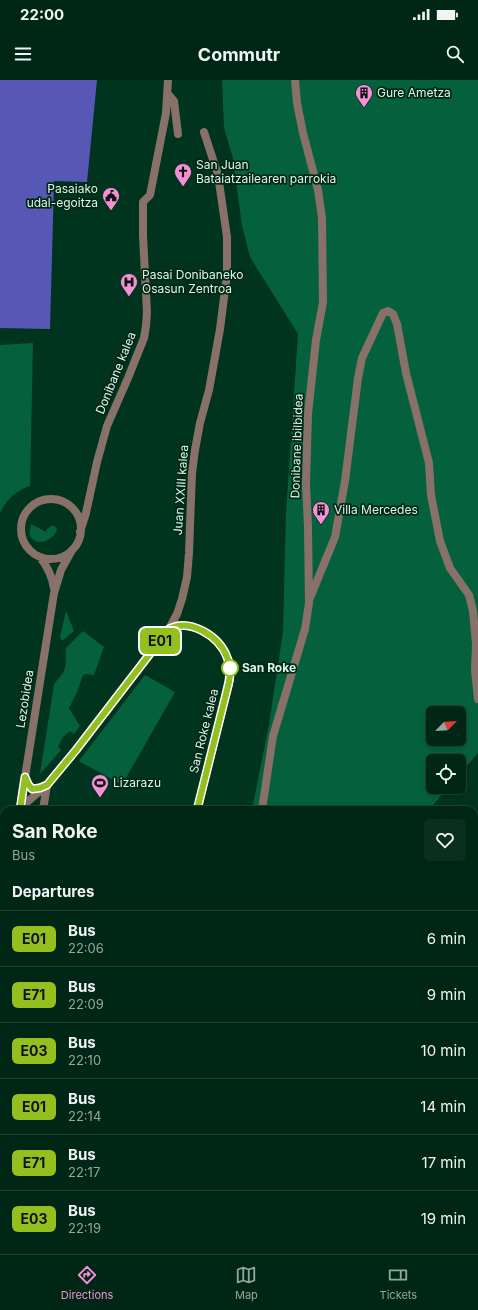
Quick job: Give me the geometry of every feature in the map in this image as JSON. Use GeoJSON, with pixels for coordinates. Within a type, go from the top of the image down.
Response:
{"type":"FeatureCollection","features":[{"type":"Feature","properties":{"kind":"street","name":"Donibane kalea"},"geometry":{"type":"LineString","coordinates":[[80,532],[86,514],[97,462],[107,426],[144,338],[146,312],[142,202],[150,195],[166,113],[168,80]]}},
{"type":"Feature","properties":{"kind":"street","name":"Donibane ibilbidea"},"geometry":{"type":"LineString","coordinates":[[263,806],[273,736],[305,629],[309,603],[306,484],[308,421],[316,340],[323,302],[322,218],[318,190],[303,133],[297,103],[295,80]]}},
{"type":"Feature","properties":{"kind":"street"},"geometry":{"type":"LineString","coordinates":[[168,94],[174,101],[178,134]]}},
{"type":"Feature","properties":{"kind":"street","name":"Juan XXIII kalea"},"geometry":{"type":"LineString","coordinates":[[23,806],[47,785],[76,750],[169,629],[177,614],[182,599],[187,577],[192,473],[195,450],[200,423],[209,390],[220,329],[227,274],[227,237],[218,175],[204,132]]}},
{"type":"Feature","properties":{"kind":"street"},"geometry":{"type":"LineString","coordinates":[[309,603],[335,537],[345,481],[358,378],[362,358],[382,313],[388,311],[393,314],[398,324],[406,373],[428,463],[431,495],[440,541],[450,568],[469,595],[476,644],[475,670],[478,699]]}},
{"type":"Feature","properties":{"kind":"street"},"geometry":{"type":"LineString","coordinates":[[48,500],[56,500],[65,503],[77,515],[80,523],[79,539],[72,550],[65,555],[49,559],[40,557],[29,550],[25,544],[21,530],[24,516],[34,505],[48,500]]}},
{"type":"Feature","properties":{"kind":"street","name":"Lezobidea"},"geometry":{"type":"LineString","coordinates":[[20,806],[54,593],[61,570],[72,550]]}},
{"type":"Feature","properties":{"kind":"street","name":"Lezobidea"},"geometry":{"type":"LineString","coordinates":[[40,557],[50,573],[54,593]]}},
{"type":"Feature","properties":{"kind":"street","name":"San Roke kalea"},"geometry":{"type":"LineString","coordinates":[[169,629],[182,625],[195,628],[207,634],[219,642],[230,665],[230,680],[198,806]]}},
{"type":"Feature","properties":{"kind":"street"},"geometry":{"type":"LineString","coordinates":[[25,777],[32,789],[47,785]]}},
{"type":"Feature","properties":{"kind":"street"},"geometry":{"type":"LineString","coordinates":[[44,806],[47,785]]}},
{"type":"Feature","properties":{"kind":"green space"},"geometry":{"type":"Polygon","coordinates":[[[222,80],[478,80],[478,753],[466,767],[466,754],[426,754],[426,794],[442,794],[432,806],[253,806],[269,724],[283,632],[286,513],[298,334],[250,257],[242,226],[233,158],[224,128],[222,80]]]}},
{"type":"Feature","properties":{"kind":"green space"},"geometry":{"type":"Polygon","coordinates":[[[33,343],[30,486],[20,490],[12,496],[0,513],[0,345],[33,343]]]}},
{"type":"Feature","properties":{"kind":"green space"},"geometry":{"type":"Polygon","coordinates":[[[31,524],[46,532],[51,526],[55,526],[57,530],[56,533],[48,540],[38,542],[34,541],[30,536],[31,524]]]}},
{"type":"Feature","properties":{"kind":"green space"},"geometry":{"type":"Polygon","coordinates":[[[66,611],[74,631],[62,641],[60,637],[66,611]]]}},
{"type":"Feature","properties":{"kind":"green space"},"geometry":{"type":"Polygon","coordinates":[[[83,631],[104,647],[94,675],[83,675],[69,708],[80,726],[74,734],[70,731],[63,737],[58,747],[61,750],[40,774],[54,685],[65,668],[66,648],[83,631]]]}},
{"type":"Feature","properties":{"kind":"green space"},"geometry":{"type":"Polygon","coordinates":[[[145,675],[175,692],[122,785],[79,761],[145,675]]]}},
{"type":"Feature","properties":{"kind":"shaded area"},"geometry":{"type":"Polygon","coordinates":[[[0,80],[97,80],[87,182],[54,181],[50,329],[0,328],[0,80]]]}},
{"type":"Feature","properties":{"kind":"bus line","name":"E01"},"geometry":{"type":"LineString","coordinates":[[21,806],[25,777],[32,789],[47,785],[76,750],[169,629],[182,625],[203,631],[219,642],[228,657],[230,665],[230,680],[198,806]]}},
{"type":"Feature","properties":{"kind":"place","name":"Gure Ametza"},"geometry":{"type":"Point","coordinates":[364,108]}},
{"type":"Feature","properties":{"kind":"place","name":"San Juan Bataiatzailearen parrokia"},"geometry":{"type":"Point","coordinates":[183,187]}},
{"type":"Feature","properties":{"kind":"place","name":"Pasaiako udal-egoitza"},"geometry":{"type":"Point","coordinates":[111,211]}},
{"type":"Feature","properties":{"kind":"place","name":"Pasai Donibaneko Osasun Zentroa"},"geometry":{"type":"Point","coordinates":[129,297]}},
{"type":"Feature","properties":{"kind":"place","name":"Villa Mercedes"},"geometry":{"type":"Point","coordinates":[321,525]}},
{"type":"Feature","properties":{"kind":"place","name":"San Roke"},"geometry":{"type":"Point","coordinates":[230,668]}},
{"type":"Feature","properties":{"kind":"place","name":"Lizarazu"},"geometry":{"type":"Point","coordinates":[100,798]}}]}
